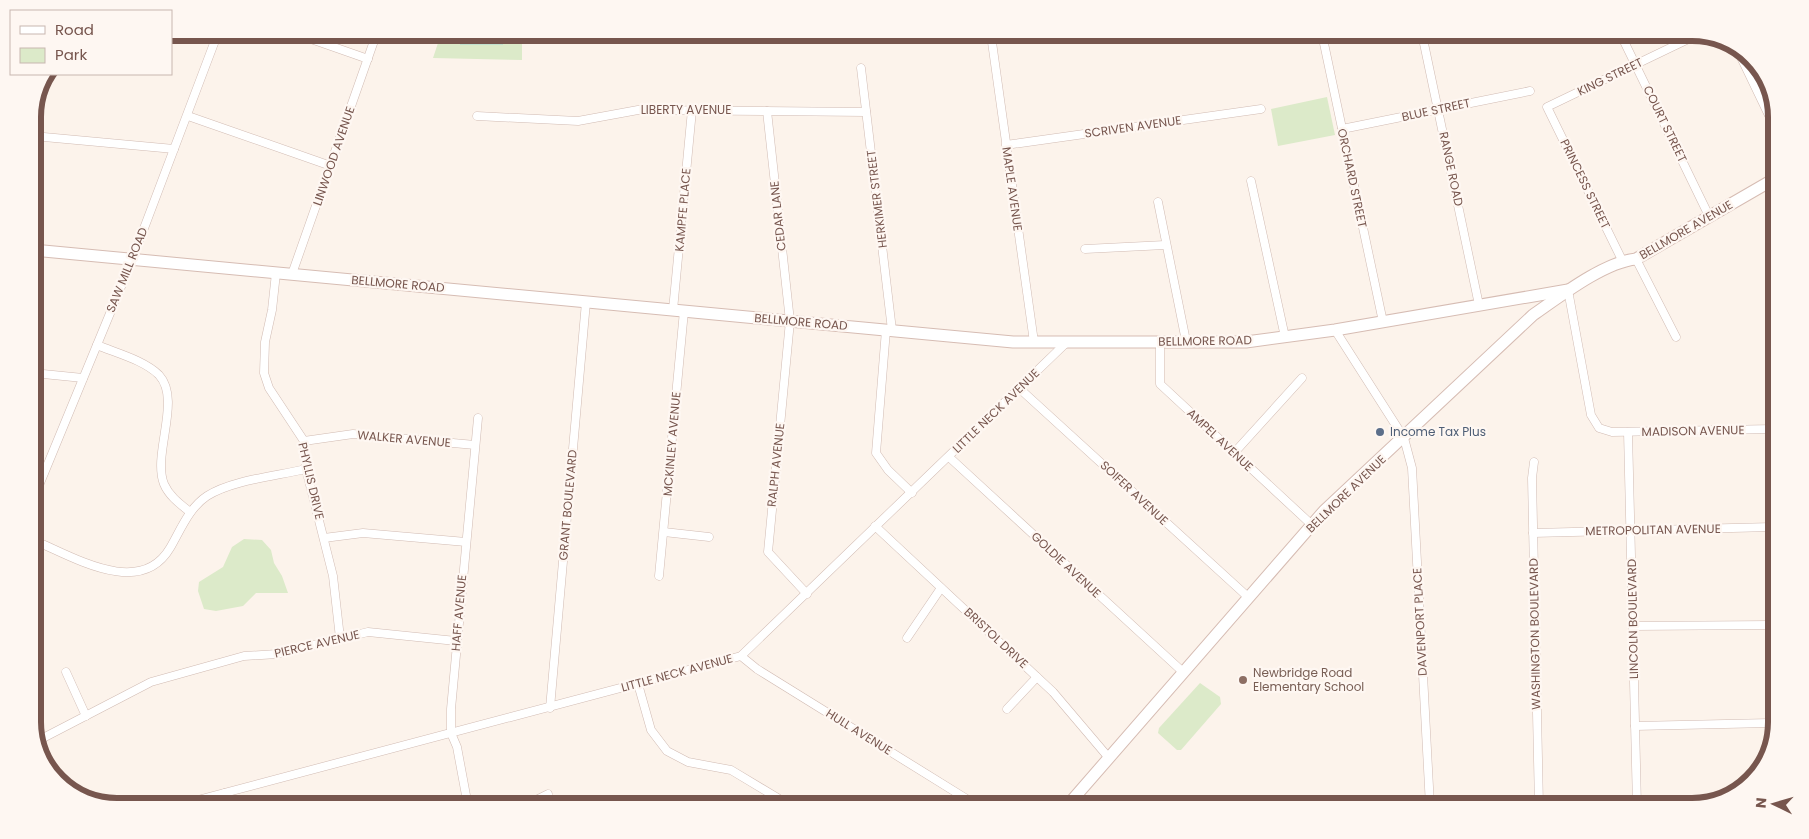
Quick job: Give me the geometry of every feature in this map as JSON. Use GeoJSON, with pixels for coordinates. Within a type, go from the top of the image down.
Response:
{"type":"FeatureCollection","features":[{"type":"Feature","properties":{"kind":"main road","name":"BELLMORE AVENUE"},"geometry":{"type":"LineString","coordinates":[[1074,798],[1312,525],[1533,316],[1568,290],[1622,260],[1636,259],[1768,183]]}},
{"type":"Feature","properties":{"kind":"main road","name":"BELLMORE ROAD"},"geometry":{"type":"LineString","coordinates":[[41,251],[679,311],[1034,342],[1246,342],[1335,330],[1568,290]]}},
{"type":"Feature","properties":{"kind":"street","name":"SAW MILL ROAD"},"geometry":{"type":"LineString","coordinates":[[41,480],[132,260],[188,116],[214,41]]}},
{"type":"Feature","properties":{"kind":"street"},"geometry":{"type":"LineString","coordinates":[[317,41],[368,59]]}},
{"type":"Feature","properties":{"kind":"street","name":"LINWOOD AVENUE"},"geometry":{"type":"LineString","coordinates":[[292,274],[374,41]]}},
{"type":"Feature","properties":{"kind":"street","name":"MAPLE AVENUE"},"geometry":{"type":"LineString","coordinates":[[991,41],[1034,342]]}},
{"type":"Feature","properties":{"kind":"street","name":"ORCHARD STREET"},"geometry":{"type":"LineString","coordinates":[[1323,41],[1383,322]]}},
{"type":"Feature","properties":{"kind":"street","name":"RANGE ROAD"},"geometry":{"type":"LineString","coordinates":[[1423,41],[1479,305]]}},
{"type":"Feature","properties":{"kind":"street","name":"COURT STREET"},"geometry":{"type":"LineString","coordinates":[[1624,41],[1709,216]]}},
{"type":"Feature","properties":{"kind":"street","name":"KING STREET"},"geometry":{"type":"LineString","coordinates":[[1547,107],[1684,41]]}},
{"type":"Feature","properties":{"kind":"street"},"geometry":{"type":"LineString","coordinates":[[1742,60],[1768,113]]}},
{"type":"Feature","properties":{"kind":"street","name":"HERKIMER STREET"},"geometry":{"type":"LineString","coordinates":[[862,68],[889,330],[876,453],[888,470],[912,493]]}},
{"type":"Feature","properties":{"kind":"street","name":"BLUE STREET"},"geometry":{"type":"LineString","coordinates":[[1342,129],[1530,90]]}},
{"type":"Feature","properties":{"kind":"street","name":"PRINCESS STREET"},"geometry":{"type":"LineString","coordinates":[[1547,107],[1622,260]]}},
{"type":"Feature","properties":{"kind":"street","name":"SCRIVEN AVENUE"},"geometry":{"type":"LineString","coordinates":[[1006,145],[1261,109]]}},
{"type":"Feature","properties":{"kind":"street","name":"LIBERTY AVENUE"},"geometry":{"type":"LineString","coordinates":[[477,116],[578,121],[638,110],[866,112]]}},
{"type":"Feature","properties":{"kind":"street","name":"KAMPFE PLACE"},"geometry":{"type":"LineString","coordinates":[[679,311],[692,110]]}},
{"type":"Feature","properties":{"kind":"street","name":"CEDAR LANE"},"geometry":{"type":"LineString","coordinates":[[767,111],[790,321]]}},
{"type":"Feature","properties":{"kind":"street"},"geometry":{"type":"LineString","coordinates":[[188,116],[331,166]]}},
{"type":"Feature","properties":{"kind":"street"},"geometry":{"type":"LineString","coordinates":[[41,137],[174,149]]}},
{"type":"Feature","properties":{"kind":"street"},"geometry":{"type":"LineString","coordinates":[[1251,181],[1285,338]]}},
{"type":"Feature","properties":{"kind":"street"},"geometry":{"type":"LineString","coordinates":[[1158,202],[1165,245],[1186,341]]}},
{"type":"Feature","properties":{"kind":"street"},"geometry":{"type":"LineString","coordinates":[[1085,249],[1165,245]]}},
{"type":"Feature","properties":{"kind":"street"},"geometry":{"type":"LineString","coordinates":[[1636,259],[1676,337]]}},
{"type":"Feature","properties":{"kind":"street","name":"PHYLLIS DRIVE"},"geometry":{"type":"LineString","coordinates":[[276,273],[272,310],[264,342],[264,373],[269,388],[304,441],[306,469],[333,576],[340,638]]}},
{"type":"Feature","properties":{"kind":"street","name":"MADISON AVENUE"},"geometry":{"type":"LineString","coordinates":[[1568,290],[1591,415],[1599,428],[1612,432],[1768,429]]}},
{"type":"Feature","properties":{"kind":"street","name":"GRANT BOULEVARD"},"geometry":{"type":"LineString","coordinates":[[550,708],[586,302]]}},
{"type":"Feature","properties":{"kind":"street","name":"MCKINLEY AVENUE"},"geometry":{"type":"LineString","coordinates":[[659,576],[664,532],[679,311]]}},
{"type":"Feature","properties":{"kind":"street","name":"RALPH AVENUE"},"geometry":{"type":"LineString","coordinates":[[790,321],[768,552],[807,594]]}},
{"type":"Feature","properties":{"kind":"street","name":"DAVENPORT PLACE"},"geometry":{"type":"LineString","coordinates":[[1335,330],[1404,438],[1412,468],[1430,798]]}},
{"type":"Feature","properties":{"kind":"street","name":"LITTLE NECK AVENUE"},"geometry":{"type":"LineString","coordinates":[[206,798],[741,656],[1067,342]]}},
{"type":"Feature","properties":{"kind":"street","name":"AMPEL AVENUE"},"geometry":{"type":"LineString","coordinates":[[1160,342],[1160,384],[1312,525]]}},
{"type":"Feature","properties":{"kind":"street"},"geometry":{"type":"LineString","coordinates":[[97,345],[148,367],[159,376],[166,386],[162,476],[165,486],[174,500],[190,512]]}},
{"type":"Feature","properties":{"kind":"street"},"geometry":{"type":"LineString","coordinates":[[41,374],[83,378]]}},
{"type":"Feature","properties":{"kind":"street"},"geometry":{"type":"LineString","coordinates":[[1234,453],[1302,378]]}},
{"type":"Feature","properties":{"kind":"street","name":"SOIFER AVENUE"},"geometry":{"type":"LineString","coordinates":[[1020,389],[1248,597]]}},
{"type":"Feature","properties":{"kind":"street","name":"HAFF AVENUE"},"geometry":{"type":"LineString","coordinates":[[467,798],[457,747],[451,733],[451,709],[478,418]]}},
{"type":"Feature","properties":{"kind":"street","name":"LINCOLN BOULEVARD"},"geometry":{"type":"LineString","coordinates":[[1628,432],[1637,798]]}},
{"type":"Feature","properties":{"kind":"street","name":"WALKER AVENUE"},"geometry":{"type":"LineString","coordinates":[[304,441],[353,434],[475,445]]}},
{"type":"Feature","properties":{"kind":"street","name":"GOLDIE AVENUE"},"geometry":{"type":"LineString","coordinates":[[949,457],[1183,672]]}},
{"type":"Feature","properties":{"kind":"street","name":"WASHINGTON BOULEVARD"},"geometry":{"type":"LineString","coordinates":[[1534,462],[1532,478],[1539,798]]}},
{"type":"Feature","properties":{"kind":"street"},"geometry":{"type":"LineString","coordinates":[[41,543],[109,571],[121,573],[136,572],[155,563],[168,552],[190,512],[206,497],[216,491],[306,469]]}},
{"type":"Feature","properties":{"kind":"street","name":"BRISTOL DRIVE"},"geometry":{"type":"LineString","coordinates":[[876,526],[1037,677],[1109,758]]}},
{"type":"Feature","properties":{"kind":"street","name":"METROPOLITAN AVENUE"},"geometry":{"type":"LineString","coordinates":[[1533,533],[1768,527]]}},
{"type":"Feature","properties":{"kind":"street"},"geometry":{"type":"LineString","coordinates":[[664,532],[709,537]]}},
{"type":"Feature","properties":{"kind":"street"},"geometry":{"type":"LineString","coordinates":[[324,538],[363,533],[466,542]]}},
{"type":"Feature","properties":{"kind":"street"},"geometry":{"type":"LineString","coordinates":[[907,638],[941,588]]}},
{"type":"Feature","properties":{"kind":"street"},"geometry":{"type":"LineString","coordinates":[[1633,626],[1768,625]]}},
{"type":"Feature","properties":{"kind":"street","name":"PIERCE AVENUE"},"geometry":{"type":"LineString","coordinates":[[43,739],[151,682],[244,656],[277,654],[368,632],[456,641]]}},
{"type":"Feature","properties":{"kind":"street","name":"HULL AVENUE"},"geometry":{"type":"LineString","coordinates":[[741,656],[757,669],[965,798]]}},
{"type":"Feature","properties":{"kind":"street"},"geometry":{"type":"LineString","coordinates":[[66,672],[86,716]]}},
{"type":"Feature","properties":{"kind":"street"},"geometry":{"type":"LineString","coordinates":[[1007,709],[1037,677]]}},
{"type":"Feature","properties":{"kind":"street"},"geometry":{"type":"LineString","coordinates":[[638,684],[652,730],[667,751],[688,762],[732,770],[779,798]]}},
{"type":"Feature","properties":{"kind":"street"},"geometry":{"type":"LineString","coordinates":[[1635,726],[1768,723]]}},
{"type":"Feature","properties":{"kind":"street"},"geometry":{"type":"LineString","coordinates":[[225,793],[225,798]]}},
{"type":"Feature","properties":{"kind":"street"},"geometry":{"type":"LineString","coordinates":[[540,798],[548,794]]}},
{"type":"Feature","properties":{"kind":"green space"},"geometry":{"type":"Polygon","coordinates":[[[439,41],[522,41],[522,60],[433,58],[439,41]]]}},
{"type":"Feature","properties":{"kind":"green space"},"geometry":{"type":"Polygon","coordinates":[[[1327,97],[1335,135],[1278,146],[1271,109],[1327,97]]]}},
{"type":"Feature","properties":{"kind":"green space"},"geometry":{"type":"Polygon","coordinates":[[[244,539],[262,540],[271,550],[274,563],[282,576],[288,593],[256,593],[243,606],[216,611],[204,609],[198,591],[199,582],[223,567],[232,547],[244,539]]]}},
{"type":"Feature","properties":{"kind":"green space"},"geometry":{"type":"Polygon","coordinates":[[[1200,683],[1220,697],[1221,704],[1181,750],[1177,750],[1158,733],[1159,728],[1200,683]]]}},
{"type":"Feature","properties":{"kind":"water"},"geometry":{"type":"Polygon","coordinates":[[[457,41],[504,41],[503,44],[460,44],[457,41]]]}},
{"type":"Feature","properties":{"kind":"place","name":"Income Tax Plus"},"geometry":{"type":"Point","coordinates":[1380,432]}},
{"type":"Feature","properties":{"kind":"place","name":"Newbridge Road Elementary School"},"geometry":{"type":"Point","coordinates":[1243,680]}}]}
